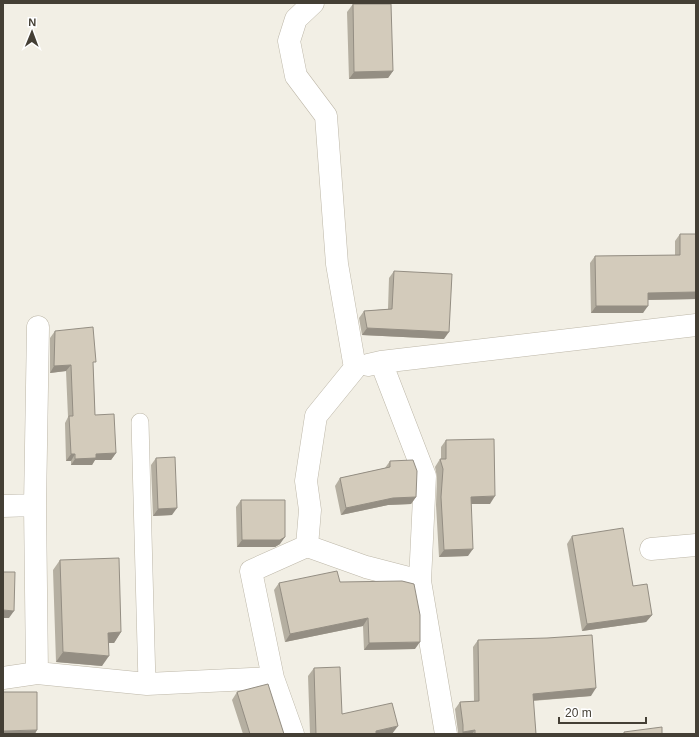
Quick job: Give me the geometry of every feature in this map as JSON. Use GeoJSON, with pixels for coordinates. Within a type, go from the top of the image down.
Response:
{"type":"FeatureCollection","features":[{"type":"Feature","properties":{"kind":"street"},"geometry":{"type":"LineString","coordinates":[[313,3],[296,19],[289,41],[296,76],[326,116],[337,264],[355,368]]}},
{"type":"Feature","properties":{"kind":"street"},"geometry":{"type":"LineString","coordinates":[[306,546],[310,510],[306,481],[316,416],[355,368],[381,362],[696,325]]}},
{"type":"Feature","properties":{"kind":"street"},"geometry":{"type":"LineString","coordinates":[[37,673],[35,505],[38,327]]}},
{"type":"Feature","properties":{"kind":"street"},"geometry":{"type":"LineString","coordinates":[[381,362],[425,476],[420,581],[446,734]]}},
{"type":"Feature","properties":{"kind":"street"},"geometry":{"type":"LineString","coordinates":[[3,506],[35,505]]}},
{"type":"Feature","properties":{"kind":"street"},"geometry":{"type":"LineString","coordinates":[[651,549],[696,545]]}},
{"type":"Feature","properties":{"kind":"street"},"geometry":{"type":"LineString","coordinates":[[293,734],[273,678],[251,571],[306,546],[366,567],[420,581]]}},
{"type":"Feature","properties":{"kind":"street"},"geometry":{"type":"LineString","coordinates":[[3,678],[37,673],[147,684],[273,678]]}},
{"type":"Feature","properties":{"kind":"lane"},"geometry":{"type":"LineString","coordinates":[[140,422],[147,684]]}},
{"type":"Feature","properties":{"kind":"building"},"geometry":{"type":"Polygon","coordinates":[[[353,4],[391,4],[393,71],[354,72],[353,4]]]}},
{"type":"Feature","properties":{"kind":"building"},"geometry":{"type":"Polygon","coordinates":[[[680,234],[696,234],[696,292],[648,293],[648,306],[596,306],[595,256],[680,255],[680,234]]]}},
{"type":"Feature","properties":{"kind":"building"},"geometry":{"type":"Polygon","coordinates":[[[394,271],[452,274],[449,332],[367,328],[364,311],[392,309],[394,271]]]}},
{"type":"Feature","properties":{"kind":"building"},"geometry":{"type":"Polygon","coordinates":[[[93,327],[96,362],[93,362],[95,415],[114,414],[116,453],[96,454],[96,458],[75,459],[75,454],[71,454],[69,416],[73,416],[71,365],[54,366],[55,331],[93,327]]]}},
{"type":"Feature","properties":{"kind":"building"},"geometry":{"type":"Polygon","coordinates":[[[494,439],[495,496],[471,497],[473,549],[444,550],[441,497],[443,469],[440,459],[446,459],[446,440],[494,439]]]}},
{"type":"Feature","properties":{"kind":"building"},"geometry":{"type":"Polygon","coordinates":[[[175,457],[177,508],[158,509],[156,458],[175,457]]]}},
{"type":"Feature","properties":{"kind":"building"},"geometry":{"type":"Polygon","coordinates":[[[413,460],[417,471],[416,497],[393,498],[346,508],[340,478],[390,467],[390,461],[413,460]]]}},
{"type":"Feature","properties":{"kind":"building"},"geometry":{"type":"Polygon","coordinates":[[[241,500],[285,500],[285,537],[280,540],[242,540],[241,500]]]}},
{"type":"Feature","properties":{"kind":"building"},"geometry":{"type":"Polygon","coordinates":[[[623,528],[633,586],[647,584],[652,615],[587,624],[572,536],[623,528]]]}},
{"type":"Feature","properties":{"kind":"building"},"geometry":{"type":"Polygon","coordinates":[[[119,558],[121,632],[108,633],[109,656],[63,652],[60,560],[119,558]]]}},
{"type":"Feature","properties":{"kind":"building"},"geometry":{"type":"Polygon","coordinates":[[[337,571],[340,582],[402,581],[414,584],[420,615],[420,642],[369,643],[368,618],[290,634],[279,583],[337,571]]]}},
{"type":"Feature","properties":{"kind":"building"},"geometry":{"type":"Polygon","coordinates":[[[3,572],[15,572],[14,611],[3,610],[3,572]]]}},
{"type":"Feature","properties":{"kind":"building"},"geometry":{"type":"Polygon","coordinates":[[[592,635],[596,688],[533,694],[536,734],[475,734],[475,730],[463,732],[460,702],[479,701],[478,640],[592,635]]]}},
{"type":"Feature","properties":{"kind":"building"},"geometry":{"type":"Polygon","coordinates":[[[340,667],[342,714],[392,703],[398,726],[376,731],[376,734],[316,734],[314,668],[340,667]]]}},
{"type":"Feature","properties":{"kind":"building"},"geometry":{"type":"Polygon","coordinates":[[[268,684],[284,734],[250,734],[237,692],[268,684]]]}},
{"type":"Feature","properties":{"kind":"building"},"geometry":{"type":"Polygon","coordinates":[[[3,692],[37,692],[37,730],[3,731],[3,692]]]}},
{"type":"Feature","properties":{"kind":"building"},"geometry":{"type":"Polygon","coordinates":[[[662,727],[662,734],[624,734],[624,732],[662,727]]]}}]}
